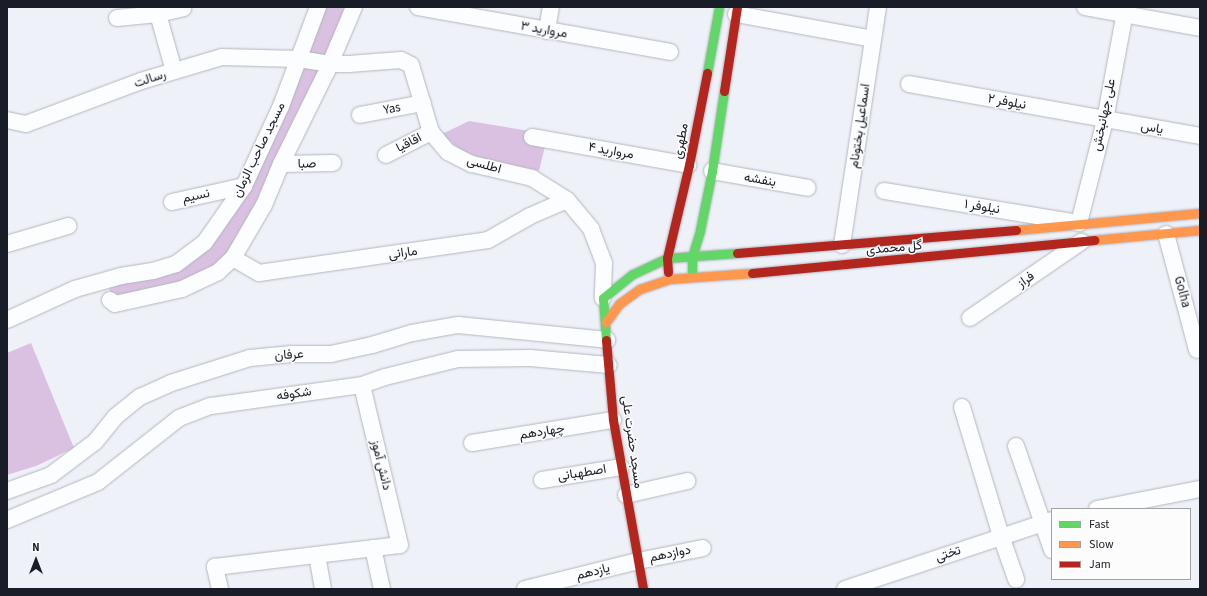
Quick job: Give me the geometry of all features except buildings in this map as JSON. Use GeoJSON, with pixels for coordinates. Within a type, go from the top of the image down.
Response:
{"type":"FeatureCollection","features":[{"type":"Feature","properties":{"kind":"street","name":"مسجد صاحب الزمان"},"geometry":{"type":"LineString","coordinates":[[7,320],[74,288],[121,276],[153,271],[176,264],[205,242],[244,186],[282,106],[318,7]]}},
{"type":"Feature","properties":{"kind":"street"},"geometry":{"type":"LineString","coordinates":[[110,300],[115,304],[182,288],[218,272],[233,258],[264,205],[281,164],[330,64],[354,7]]}},
{"type":"Feature","properties":{"kind":"street","name":"مروارید ۳"},"geometry":{"type":"LineString","coordinates":[[418,7],[670,52]]}},
{"type":"Feature","properties":{"kind":"street"},"geometry":{"type":"LineString","coordinates":[[547,31],[551,7]]}},
{"type":"Feature","properties":{"kind":"street","name":"مطهری"},"geometry":{"type":"LineString","coordinates":[[669,279],[667,258],[689,165],[719,7]]}},
{"type":"Feature","properties":{"kind":"street","name":"اسماعیل بختونام"},"geometry":{"type":"LineString","coordinates":[[842,245],[878,7]]}},
{"type":"Feature","properties":{"kind":"street"},"geometry":{"type":"LineString","coordinates":[[1085,7],[1125,11],[1200,28]]}},
{"type":"Feature","properties":{"kind":"street"},"geometry":{"type":"LineString","coordinates":[[117,18],[158,14],[182,8]]}},
{"type":"Feature","properties":{"kind":"street"},"geometry":{"type":"LineString","coordinates":[[693,278],[692,257],[700,230],[712,172],[736,11],[873,39]]}},
{"type":"Feature","properties":{"kind":"street","name":"علی جهانبخش"},"geometry":{"type":"LineString","coordinates":[[1079,223],[1105,120],[1125,11]]}},
{"type":"Feature","properties":{"kind":"street"},"geometry":{"type":"LineString","coordinates":[[158,14],[174,71]]}},
{"type":"Feature","properties":{"kind":"street","name":"رسالت"},"geometry":{"type":"LineString","coordinates":[[7,120],[26,124],[141,81],[222,57],[299,59]]}},
{"type":"Feature","properties":{"kind":"street","name":"اطلسی"},"geometry":{"type":"LineString","coordinates":[[299,59],[330,64],[401,60],[411,65],[431,132],[448,152],[472,164],[532,178],[568,200],[591,229],[604,264],[603,298]]}},
{"type":"Feature","properties":{"kind":"street","name":"نیلوفر ۲"},"geometry":{"type":"LineString","coordinates":[[909,84],[1105,120]]}},
{"type":"Feature","properties":{"kind":"street","name":"Yas"},"geometry":{"type":"LineString","coordinates":[[360,115],[423,103]]}},
{"type":"Feature","properties":{"kind":"street","name":"یاس"},"geometry":{"type":"LineString","coordinates":[[1105,120],[1200,136]]}},
{"type":"Feature","properties":{"kind":"street","name":"اقاقیا"},"geometry":{"type":"LineString","coordinates":[[386,155],[431,132]]}},
{"type":"Feature","properties":{"kind":"street","name":"مروارید ۴"},"geometry":{"type":"LineString","coordinates":[[532,137],[689,165]]}},
{"type":"Feature","properties":{"kind":"street","name":"صبا"},"geometry":{"type":"LineString","coordinates":[[281,164],[334,163]]}},
{"type":"Feature","properties":{"kind":"street","name":"بنفشه"},"geometry":{"type":"LineString","coordinates":[[712,172],[808,188]]}},
{"type":"Feature","properties":{"kind":"street","name":"نسیم"},"geometry":{"type":"LineString","coordinates":[[172,202],[244,186]]}},
{"type":"Feature","properties":{"kind":"street","name":"نیلوفر ۱"},"geometry":{"type":"LineString","coordinates":[[884,190],[1079,223]]}},
{"type":"Feature","properties":{"kind":"street","name":"مارانی"},"geometry":{"type":"LineString","coordinates":[[233,258],[258,272],[488,240],[530,216],[568,200]]}},
{"type":"Feature","properties":{"kind":"street","name":"گل محمدی"},"geometry":{"type":"LineString","coordinates":[[603,298],[633,274],[667,258],[842,245],[1200,213]]}},
{"type":"Feature","properties":{"kind":"street"},"geometry":{"type":"LineString","coordinates":[[1079,223],[1081,242]]}},
{"type":"Feature","properties":{"kind":"street"},"geometry":{"type":"LineString","coordinates":[[7,244],[68,226]]}},
{"type":"Feature","properties":{"kind":"street","name":"گل محمدی"},"geometry":{"type":"LineString","coordinates":[[606,322],[619,304],[640,289],[669,279],[793,270],[1200,230]]}},
{"type":"Feature","properties":{"kind":"street","name":"Golha"},"geometry":{"type":"LineString","coordinates":[[1166,234],[1197,350]]}},
{"type":"Feature","properties":{"kind":"street","name":"فراز"},"geometry":{"type":"LineString","coordinates":[[970,318],[1081,242]]}},
{"type":"Feature","properties":{"kind":"street","name":"مسجد حضرت علی"},"geometry":{"type":"LineString","coordinates":[[603,298],[613,420],[642,589]]}},
{"type":"Feature","properties":{"kind":"street","name":"عرفان"},"geometry":{"type":"LineString","coordinates":[[7,491],[50,475],[95,442],[115,418],[140,397],[171,383],[250,358],[292,354],[331,354],[372,345],[412,333],[458,325],[607,340]]}},
{"type":"Feature","properties":{"kind":"street","name":"شکوفه"},"geometry":{"type":"LineString","coordinates":[[7,520],[98,482],[179,418],[211,406],[362,385],[385,377],[458,359],[530,358],[609,364]]}},
{"type":"Feature","properties":{"kind":"street","name":"دانش آموز"},"geometry":{"type":"LineString","coordinates":[[362,385],[400,544],[373,548]]}},
{"type":"Feature","properties":{"kind":"street"},"geometry":{"type":"LineString","coordinates":[[962,407],[1001,536],[1016,579]]}},
{"type":"Feature","properties":{"kind":"street","name":"چهاردهم"},"geometry":{"type":"LineString","coordinates":[[472,443],[613,420]]}},
{"type":"Feature","properties":{"kind":"street"},"geometry":{"type":"LineString","coordinates":[[1016,446],[1047,522],[1051,544]]}},
{"type":"Feature","properties":{"kind":"street","name":"اصطهبانی"},"geometry":{"type":"LineString","coordinates":[[542,480],[621,467]]}},
{"type":"Feature","properties":{"kind":"street"},"geometry":{"type":"LineString","coordinates":[[626,495],[687,481]]}},
{"type":"Feature","properties":{"kind":"street"},"geometry":{"type":"LineString","coordinates":[[1102,508],[1200,490]]}},
{"type":"Feature","properties":{"kind":"street","name":"تختی"},"geometry":{"type":"LineString","coordinates":[[845,589],[1047,522]]}},
{"type":"Feature","properties":{"kind":"street"},"geometry":{"type":"LineString","coordinates":[[220,589],[215,567],[373,548],[382,589]]}},
{"type":"Feature","properties":{"kind":"street","name":"دوازدهم"},"geometry":{"type":"LineString","coordinates":[[638,561],[703,548]]}},
{"type":"Feature","properties":{"kind":"street"},"geometry":{"type":"LineString","coordinates":[[317,555],[323,589]]}},
{"type":"Feature","properties":{"kind":"street","name":"یازدهم"},"geometry":{"type":"LineString","coordinates":[[525,589],[638,561]]}},
{"type":"Feature","properties":{"kind":"shaded area"},"geometry":{"type":"Polygon","coordinates":[[[323,7],[350,7],[326,60],[303,57],[323,7]]]}},
{"type":"Feature","properties":{"kind":"shaded area"},"geometry":{"type":"Polygon","coordinates":[[[301,62],[326,67],[231,258],[198,280],[112,297],[107,282],[179,264],[208,241],[301,62]]]}},
{"type":"Feature","properties":{"kind":"shaded area"},"geometry":{"type":"Polygon","coordinates":[[[469,121],[548,134],[539,171],[481,158],[460,150],[442,134],[469,121]]]}},
{"type":"Feature","properties":{"kind":"shaded area"},"geometry":{"type":"Polygon","coordinates":[[[31,343],[74,448],[36,466],[7,475],[7,353],[31,343]]]}},
{"type":"Feature","properties":{"kind":"traffic: fast"},"geometry":{"type":"LineString","coordinates":[[707,73],[719,7]]}},
{"type":"Feature","properties":{"kind":"traffic: fast"},"geometry":{"type":"LineString","coordinates":[[692,271],[692,257],[700,230],[712,171],[724,91]]}},
{"type":"Feature","properties":{"kind":"traffic: fast"},"geometry":{"type":"LineString","coordinates":[[606,340],[603,298],[633,274],[667,258],[737,253]]}},
{"type":"Feature","properties":{"kind":"traffic: slow"},"geometry":{"type":"LineString","coordinates":[[1016,230],[1200,213]]}},
{"type":"Feature","properties":{"kind":"traffic: slow"},"geometry":{"type":"LineString","coordinates":[[1094,240],[1200,230]]}},
{"type":"Feature","properties":{"kind":"traffic: slow"},"geometry":{"type":"LineString","coordinates":[[606,322],[619,304],[640,289],[669,279],[752,273]]}},
{"type":"Feature","properties":{"kind":"traffic: jam"},"geometry":{"type":"LineString","coordinates":[[724,91],[737,7]]}},
{"type":"Feature","properties":{"kind":"traffic: jam"},"geometry":{"type":"LineString","coordinates":[[668,272],[667,258],[689,165],[707,73]]}},
{"type":"Feature","properties":{"kind":"traffic: jam"},"geometry":{"type":"LineString","coordinates":[[737,253],[1016,230]]}},
{"type":"Feature","properties":{"kind":"traffic: jam"},"geometry":{"type":"LineString","coordinates":[[752,273],[1094,240]]}},
{"type":"Feature","properties":{"kind":"traffic: jam"},"geometry":{"type":"LineString","coordinates":[[606,340],[613,420],[643,589]]}}]}
